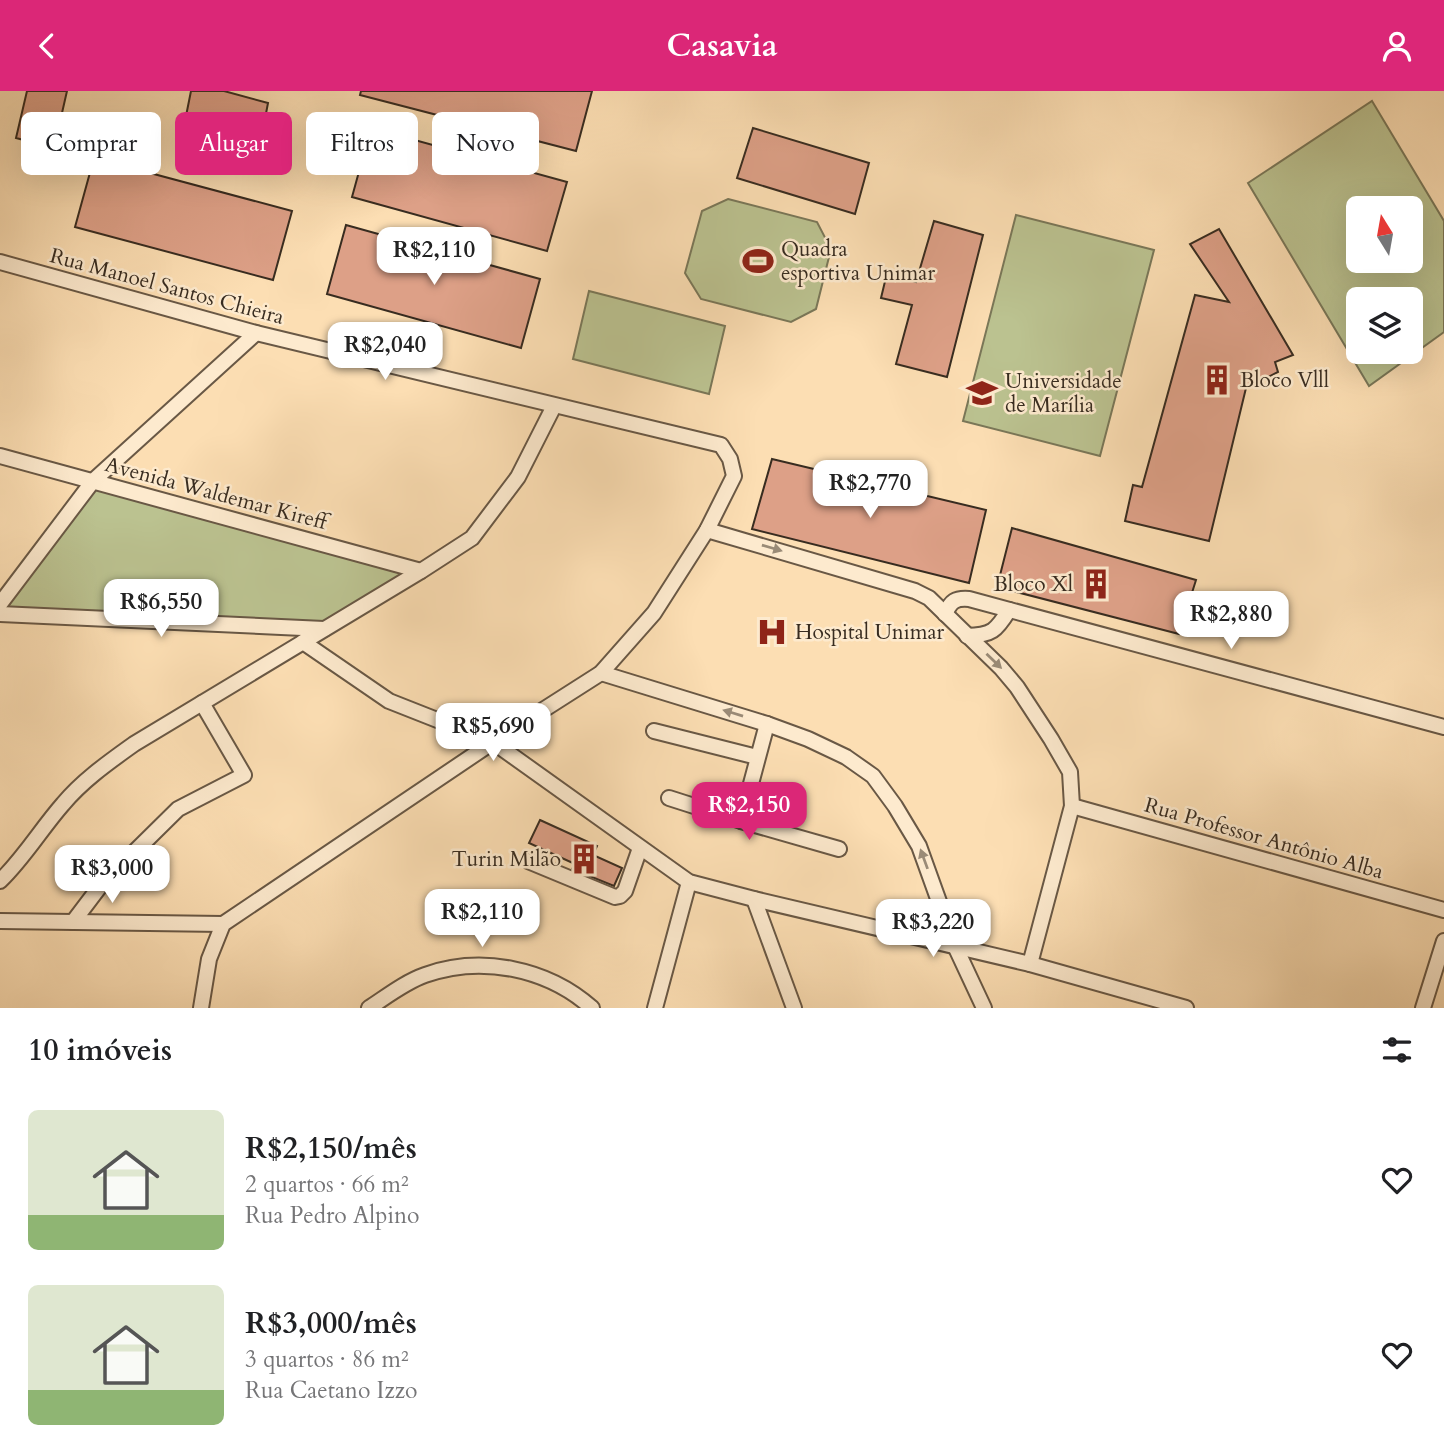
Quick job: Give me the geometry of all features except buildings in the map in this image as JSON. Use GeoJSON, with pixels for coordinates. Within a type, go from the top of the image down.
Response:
{"type":"FeatureCollection","features":[{"type":"Feature","properties":{"kind":"street","name":"Rua Manoel Santos Chieira"},"geometry":{"type":"LineString","coordinates":[[0,262],[256,333],[721,446],[730,459],[734,476],[707,530]]}},
{"type":"Feature","properties":{"kind":"street"},"geometry":{"type":"LineString","coordinates":[[0,604],[93,481],[256,333]]}},
{"type":"Feature","properties":{"kind":"street"},"geometry":{"type":"LineString","coordinates":[[0,881],[13,869],[65,802],[96,772],[134,744],[472,538],[518,477],[554,406]]}},
{"type":"Feature","properties":{"kind":"street","name":"Avenida Waldemar Kireff"},"geometry":{"type":"LineString","coordinates":[[0,456],[421,571]]}},
{"type":"Feature","properties":{"kind":"street"},"geometry":{"type":"LineString","coordinates":[[201,1008],[209,959],[223,924],[493,742],[601,673],[654,613],[707,530],[915,590],[929,598],[1017,687],[1070,772],[1072,806],[1030,964]]}},
{"type":"Feature","properties":{"kind":"street"},"geometry":{"type":"LineString","coordinates":[[945,614],[950,602],[957,598],[1444,727]]}},
{"type":"Feature","properties":{"kind":"street"},"geometry":{"type":"LineString","coordinates":[[967,636],[989,634],[1009,610]]}},
{"type":"Feature","properties":{"kind":"street"},"geometry":{"type":"LineString","coordinates":[[0,614],[324,629]]}},
{"type":"Feature","properties":{"kind":"street"},"geometry":{"type":"LineString","coordinates":[[303,642],[389,701],[493,742],[689,882],[1030,964],[1186,1008]]}},
{"type":"Feature","properties":{"kind":"street"},"geometry":{"type":"LineString","coordinates":[[601,673],[808,739],[846,757],[873,776],[919,846],[955,946],[984,1008]]}},
{"type":"Feature","properties":{"kind":"street"},"geometry":{"type":"LineString","coordinates":[[73,922],[101,885],[178,809],[244,775],[202,703]]}},
{"type":"Feature","properties":{"kind":"street"},"geometry":{"type":"LineString","coordinates":[[741,821],[767,724]]}},
{"type":"Feature","properties":{"kind":"street"},"geometry":{"type":"LineString","coordinates":[[654,731],[757,757]]}},
{"type":"Feature","properties":{"kind":"street"},"geometry":{"type":"LineString","coordinates":[[669,798],[839,849]]}},
{"type":"Feature","properties":{"kind":"street","name":"Rua Professor Antônio Alba"},"geometry":{"type":"LineString","coordinates":[[1072,806],[1444,910]]}},
{"type":"Feature","properties":{"kind":"street"},"geometry":{"type":"LineString","coordinates":[[528,861],[615,897],[625,891],[640,848]]}},
{"type":"Feature","properties":{"kind":"street"},"geometry":{"type":"LineString","coordinates":[[655,1008],[689,882]]}},
{"type":"Feature","properties":{"kind":"street"},"geometry":{"type":"LineString","coordinates":[[754,899],[794,1008]]}},
{"type":"Feature","properties":{"kind":"street"},"geometry":{"type":"LineString","coordinates":[[0,921],[223,924]]}},
{"type":"Feature","properties":{"kind":"street"},"geometry":{"type":"LineString","coordinates":[[1423,1008],[1444,941]]}},
{"type":"Feature","properties":{"kind":"street"},"geometry":{"type":"LineString","coordinates":[[369,1008],[423,976],[455,968],[484,967],[518,969],[545,977],[581,998],[592,1008]]}},
{"type":"Feature","properties":{"kind":"green space"},"geometry":{"type":"Polygon","coordinates":[[[1372,101],[1444,221],[1444,332],[1423,347],[1423,287],[1346,287],[1346,347],[1248,183],[1372,101]]]}},
{"type":"Feature","properties":{"kind":"green space","name":"Quadra esportiva Unimar"},"geometry":{"type":"Polygon","coordinates":[[[728,199],[817,222],[831,249],[816,309],[791,322],[701,299],[685,273],[702,211],[728,199]]]}},
{"type":"Feature","properties":{"kind":"green space"},"geometry":{"type":"Polygon","coordinates":[[[1016,215],[1154,250],[1100,456],[963,421],[1016,215]]]}},
{"type":"Feature","properties":{"kind":"green space"},"geometry":{"type":"Polygon","coordinates":[[[589,291],[725,326],[709,394],[573,359],[589,291]]]}},
{"type":"Feature","properties":{"kind":"green space"},"geometry":{"type":"Polygon","coordinates":[[[1356,364],[1400,364],[1369,386],[1356,364]]]}},
{"type":"Feature","properties":{"kind":"green space"},"geometry":{"type":"Polygon","coordinates":[[[93,481],[421,571],[324,629],[0,614],[93,481]]]}},
{"type":"Feature","properties":{"kind":"place","name":"Quadra esportiva Unimar"},"geometry":{"type":"Point","coordinates":[758,261]}},
{"type":"Feature","properties":{"kind":"place","name":"Bloco Vlll"},"geometry":{"type":"Point","coordinates":[1217,380]}},
{"type":"Feature","properties":{"kind":"place","name":"Universidade de Marília"},"geometry":{"type":"Point","coordinates":[982,393]}},
{"type":"Feature","properties":{"kind":"place","name":"Bloco Xl"},"geometry":{"type":"Point","coordinates":[1096,584]}},
{"type":"Feature","properties":{"kind":"place","name":"Hospital Unimar"},"geometry":{"type":"Point","coordinates":[772,632]}},
{"type":"Feature","properties":{"kind":"place","name":"Turin Milão"},"geometry":{"type":"Point","coordinates":[584,859]}}]}
